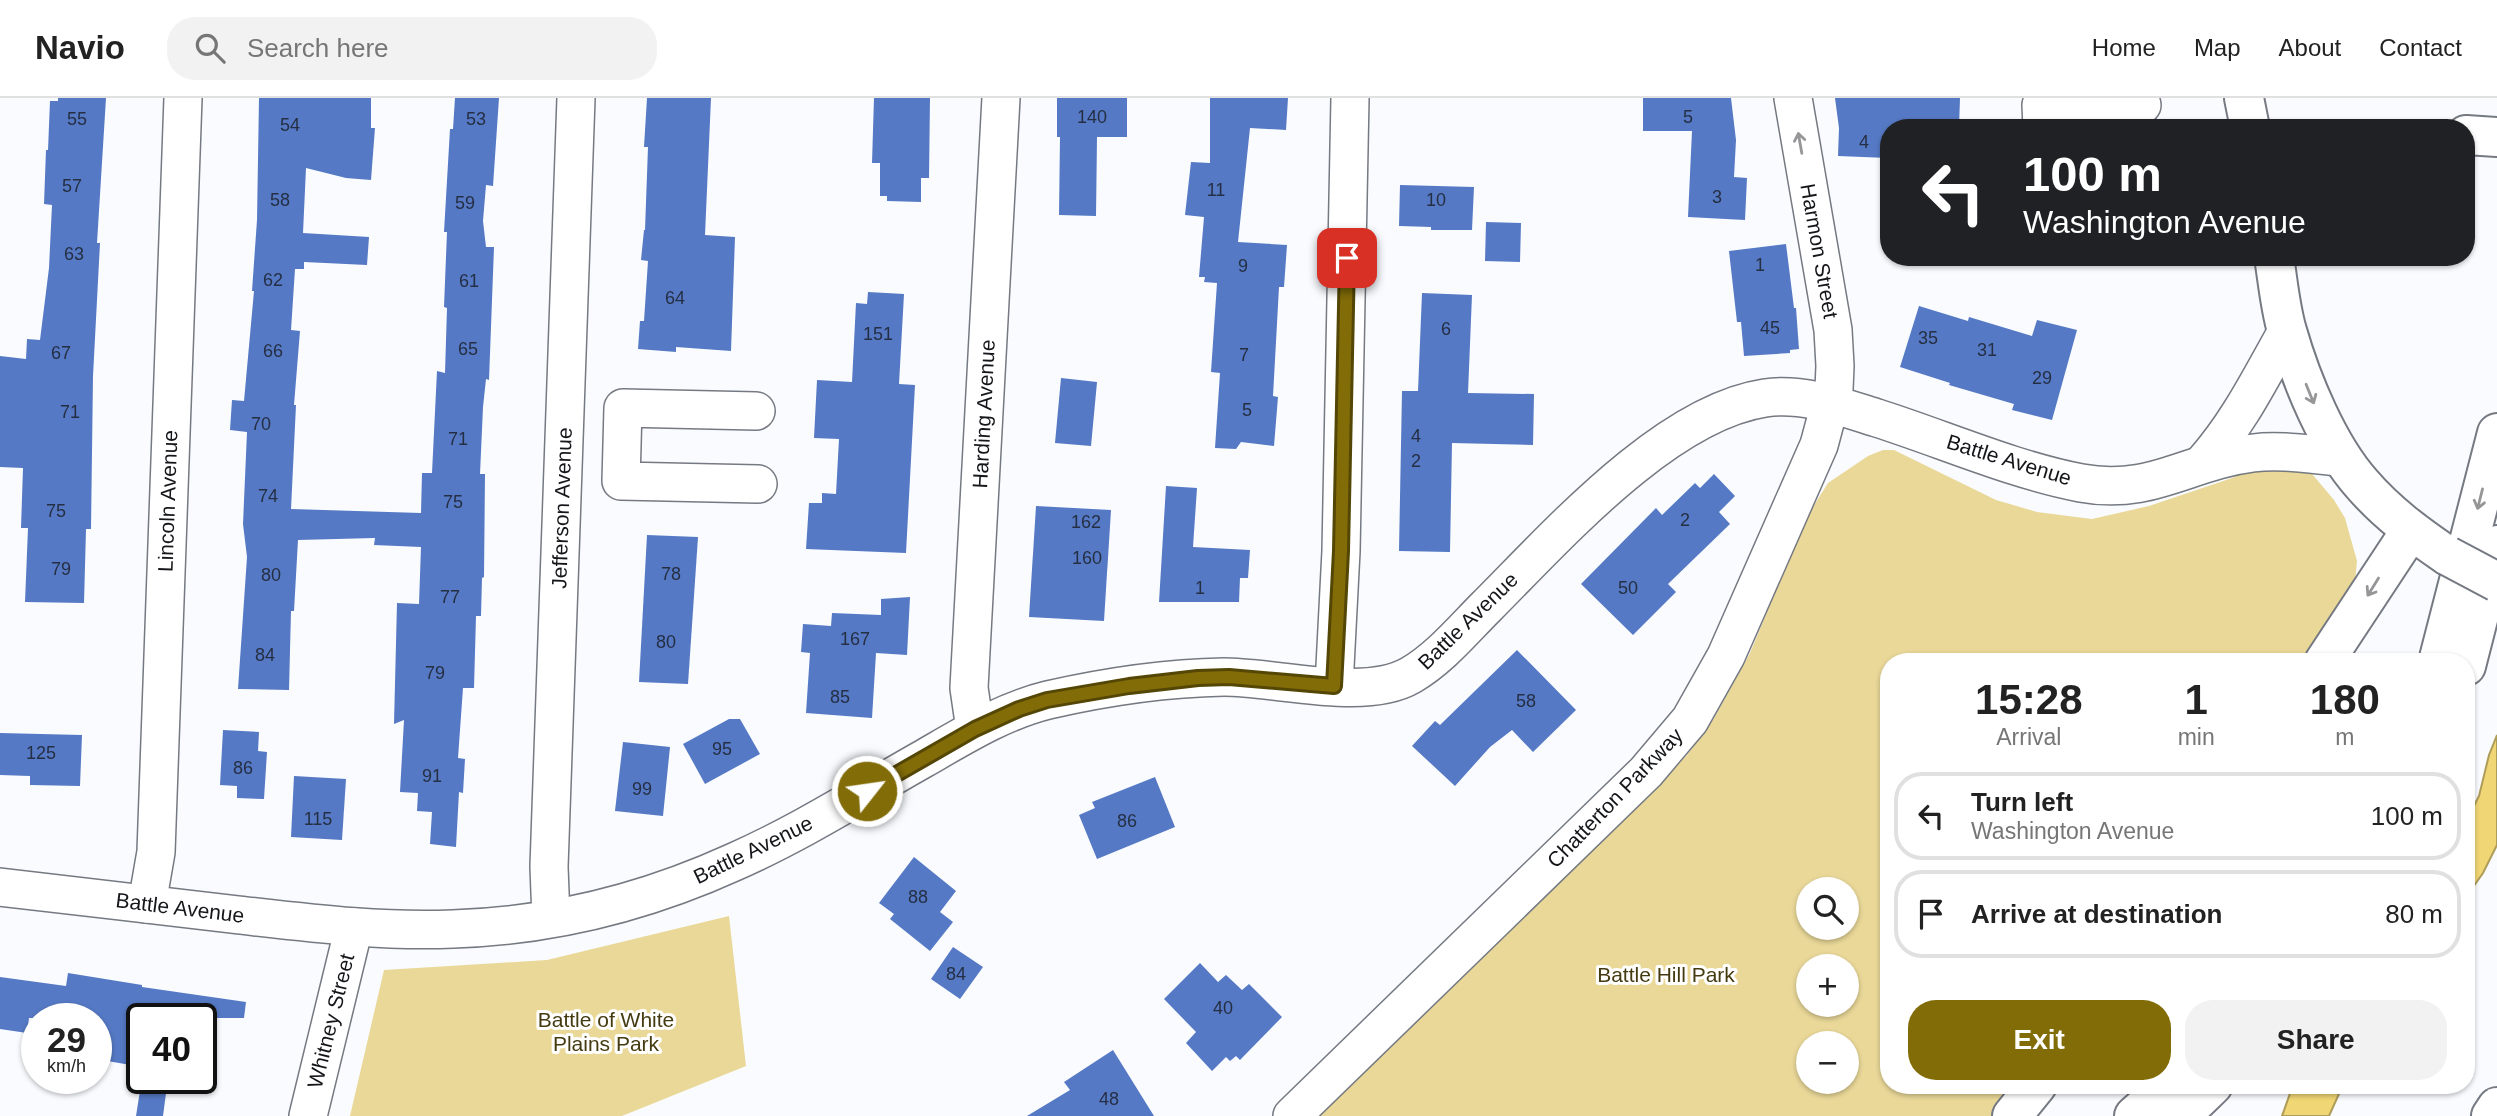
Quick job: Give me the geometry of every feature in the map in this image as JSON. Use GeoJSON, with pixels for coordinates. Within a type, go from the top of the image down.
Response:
{"type":"FeatureCollection","features":[{"type":"Feature","properties":{"kind":"main road"},"geometry":{"type":"LineString","coordinates":[[2244,98],[2248,119]]}},
{"type":"Feature","properties":{"kind":"main road"},"geometry":{"type":"LineString","coordinates":[[2475,136],[2497,137]]}},
{"type":"Feature","properties":{"kind":"main road"},"geometry":{"type":"LineString","coordinates":[[2276,266],[2287,331],[2310,394],[2328,435],[2342,457],[2361,483],[2411,530],[2448,556],[2497,582]]}},
{"type":"Feature","properties":{"kind":"main road"},"geometry":{"type":"LineString","coordinates":[[2287,331],[2300,266]]}},
{"type":"Feature","properties":{"kind":"main road"},"geometry":{"type":"LineString","coordinates":[[2440,653],[2497,433]]}},
{"type":"Feature","properties":{"kind":"main road"},"geometry":{"type":"LineString","coordinates":[[2330,653],[2411,530]]}},
{"type":"Feature","properties":{"kind":"main road"},"geometry":{"type":"LineString","coordinates":[[2469,653],[2497,545]]}},
{"type":"Feature","properties":{"kind":"main road"},"geometry":{"type":"LineString","coordinates":[[2012,1116],[2030,1094]]}},
{"type":"Feature","properties":{"kind":"main road"},"geometry":{"type":"LineString","coordinates":[[2134,1116],[2159,1094]]}},
{"type":"Feature","properties":{"kind":"main road"},"geometry":{"type":"LineString","coordinates":[[2181,1116],[2204,1094]]}},
{"type":"Feature","properties":{"kind":"main road"},"geometry":{"type":"LineString","coordinates":[[2491,1116],[2497,1107]]}},
{"type":"Feature","properties":{"kind":"street","name":"Lincoln Avenue"},"geometry":{"type":"LineString","coordinates":[[147,904],[156,852],[183,98]]}},
{"type":"Feature","properties":{"kind":"street","name":"Jefferson Avenue"},"geometry":{"type":"LineString","coordinates":[[551,918],[549,867],[576,98]]}},
{"type":"Feature","properties":{"kind":"street","name":"Harding Avenue"},"geometry":{"type":"LineString","coordinates":[[975,729],[969,688],[1001,98]]}},
{"type":"Feature","properties":{"kind":"street"},"geometry":{"type":"LineString","coordinates":[[1334,686],[1341,551],[1350,98]]}},
{"type":"Feature","properties":{"kind":"street","name":"Harmon Street"},"geometry":{"type":"LineString","coordinates":[[1793,98],[1833,330],[1835,366],[1831,404]]}},
{"type":"Feature","properties":{"kind":"street"},"geometry":{"type":"LineString","coordinates":[[2042,119],[2041,105],[2142,110]]}},
{"type":"Feature","properties":{"kind":"street"},"geometry":{"type":"LineString","coordinates":[[2203,463],[2223,441],[2241,413],[2287,331]]}},
{"type":"Feature","properties":{"kind":"street","name":"Battle Avenue"},"geometry":{"type":"LineString","coordinates":[[0,887],[354,927],[455,929],[551,918],[653,895],[738,861],[824,816],[975,729],[1019,709],[1047,700],[1129,686],[1229,677],[1334,686],[1380,686],[1394,683],[1418,670],[1441,651],[1599,495],[1651,453],[1701,420],[1723,410],[1768,397],[1831,404],[2043,474],[2087,484],[2116,487],[2139,485],[2203,463],[2257,452],[2342,457]]}},
{"type":"Feature","properties":{"kind":"street","name":"Chatterton Parkway"},"geometry":{"type":"LineString","coordinates":[[1292,1116],[1646,772],[1690,720],[1726,656],[1819,445],[1831,404]]}},
{"type":"Feature","properties":{"kind":"street"},"geometry":{"type":"LineString","coordinates":[[756,411],[623,408],[621,481],[758,484]]}},
{"type":"Feature","properties":{"kind":"street"},"geometry":{"type":"LineString","coordinates":[[564,438],[622,443]]}},
{"type":"Feature","properties":{"kind":"street","name":"Whitney Street"},"geometry":{"type":"LineString","coordinates":[[308,1116],[354,927]]}},
{"type":"Feature","properties":{"kind":"green space","name":"Battle Hill Park"},"geometry":{"type":"Polygon","coordinates":[[[1883,450],[1894,450],[1996,500],[2037,512],[2092,519],[2149,506],[2232,478],[2263,464],[2299,465],[2313,475],[2345,518],[2357,561],[2354,592],[2313,653],[1880,653],[1880,1094],[2013,1094],[1995,1116],[1318,1116],[1687,755],[1713,720],[1750,653],[1806,518],[1828,483],[1868,456],[1883,450]]]}},
{"type":"Feature","properties":{"kind":"green space","name":"Battle of White Plains Park"},"geometry":{"type":"Polygon","coordinates":[[[729,916],[746,1066],[622,1116],[350,1116],[384,970],[547,960],[729,916]]]}},
{"type":"Feature","properties":{"kind":"shaded area"},"geometry":{"type":"Polygon","coordinates":[[[2497,735],[2497,845],[2475,884],[2475,804],[2497,735]]]}},
{"type":"Feature","properties":{"kind":"shaded area"},"geometry":{"type":"Polygon","coordinates":[[[2290,1094],[2339,1094],[2329,1116],[2282,1116],[2290,1094]]]}},
{"type":"Feature","properties":{"kind":"building"},"geometry":{"type":"Polygon","coordinates":[[[58,98],[106,98],[97,243],[100,243],[93,376],[91,529],[86,529],[84,603],[25,602],[28,528],[21,528],[23,468],[0,467],[0,356],[26,359],[27,339],[40,340],[49,268],[52,205],[44,204],[46,150],[50,101],[58,101],[58,98]]]}},
{"type":"Feature","properties":{"kind":"building"},"geometry":{"type":"Polygon","coordinates":[[[259,98],[371,98],[371,128],[375,128],[371,180],[346,178],[306,168],[303,233],[369,237],[367,265],[304,262],[304,269],[295,269],[291,330],[300,331],[294,405],[291,509],[421,513],[422,473],[432,473],[437,371],[445,373],[447,232],[444,232],[450,129],[453,129],[455,98],[499,98],[493,186],[486,185],[483,221],[486,247],[494,247],[489,380],[486,379],[483,407],[480,474],[485,474],[484,577],[481,616],[476,616],[474,688],[463,688],[458,758],[465,759],[463,793],[459,792],[456,847],[430,844],[432,812],[417,811],[418,793],[400,792],[404,720],[394,724],[397,603],[419,604],[421,547],[374,545],[375,538],[298,540],[294,611],[291,611],[289,690],[238,689],[247,557],[243,524],[247,432],[230,430],[232,400],[244,401],[254,291],[259,98]]]}},
{"type":"Feature","properties":{"kind":"building"},"geometry":{"type":"Polygon","coordinates":[[[647,98],[711,98],[705,235],[735,237],[731,351],[676,347],[676,352],[638,349],[640,321],[644,321],[648,261],[641,260],[645,230],[648,147],[644,147],[647,98]]]}},
{"type":"Feature","properties":{"kind":"building"},"geometry":{"type":"Polygon","coordinates":[[[874,98],[930,98],[929,178],[921,178],[921,202],[887,201],[887,196],[880,196],[880,163],[872,163],[874,98]]]}},
{"type":"Feature","properties":{"kind":"building"},"geometry":{"type":"Polygon","coordinates":[[[1057,98],[1127,98],[1127,137],[1097,137],[1096,216],[1059,215],[1060,137],[1057,137],[1057,98]]]}},
{"type":"Feature","properties":{"kind":"building"},"geometry":{"type":"Polygon","coordinates":[[[1210,98],[1288,98],[1286,130],[1250,128],[1238,242],[1287,245],[1284,287],[1279,287],[1273,396],[1278,397],[1274,446],[1241,442],[1236,449],[1215,448],[1220,373],[1211,372],[1217,283],[1204,282],[1205,277],[1199,277],[1204,217],[1185,215],[1191,162],[1210,163],[1210,98]]]}},
{"type":"Feature","properties":{"kind":"building"},"geometry":{"type":"Polygon","coordinates":[[[1643,98],[1731,98],[1736,140],[1734,177],[1747,178],[1745,220],[1688,217],[1692,131],[1643,131],[1643,98]]]}},
{"type":"Feature","properties":{"kind":"building"},"geometry":{"type":"Polygon","coordinates":[[[1835,98],[1960,98],[1959,119],[1880,119],[1880,158],[1838,156],[1839,128],[1835,98]]]}},
{"type":"Feature","properties":{"kind":"building"},"geometry":{"type":"Polygon","coordinates":[[[1400,185],[1474,187],[1472,230],[1431,230],[1431,227],[1399,226],[1400,185]]]}},
{"type":"Feature","properties":{"kind":"building"},"geometry":{"type":"Polygon","coordinates":[[[1486,222],[1521,223],[1520,262],[1485,261],[1486,222]]]}},
{"type":"Feature","properties":{"kind":"building"},"geometry":{"type":"Polygon","coordinates":[[[1786,244],[1799,349],[1790,350],[1790,353],[1744,356],[1741,322],[1737,322],[1729,251],[1786,244]]]}},
{"type":"Feature","properties":{"kind":"building"},"geometry":{"type":"Polygon","coordinates":[[[868,292],[904,294],[899,384],[915,385],[906,553],[806,549],[809,503],[822,503],[822,493],[836,494],[839,439],[814,438],[817,380],[852,382],[856,303],[867,304],[868,292]]]}},
{"type":"Feature","properties":{"kind":"building"},"geometry":{"type":"Polygon","coordinates":[[[1422,293],[1472,295],[1468,393],[1534,394],[1533,445],[1452,443],[1450,552],[1399,551],[1402,391],[1418,391],[1422,293]]]}},
{"type":"Feature","properties":{"kind":"building"},"geometry":{"type":"Polygon","coordinates":[[[1919,306],[1968,321],[1969,317],[2032,336],[2037,320],[2077,330],[2052,420],[2012,410],[2014,404],[1900,367],[1919,306]]]}},
{"type":"Feature","properties":{"kind":"building"},"geometry":{"type":"Polygon","coordinates":[[[1061,378],[1097,382],[1091,446],[1055,443],[1061,378]]]}},
{"type":"Feature","properties":{"kind":"building"},"geometry":{"type":"Polygon","coordinates":[[[1714,474],[1735,496],[1719,512],[1730,524],[1668,584],[1676,592],[1633,635],[1581,584],[1656,508],[1662,515],[1695,483],[1700,488],[1714,474]]]}},
{"type":"Feature","properties":{"kind":"building"},"geometry":{"type":"Polygon","coordinates":[[[1166,486],[1197,488],[1193,547],[1250,550],[1248,578],[1240,578],[1239,602],[1159,602],[1166,486]]]}},
{"type":"Feature","properties":{"kind":"building"},"geometry":{"type":"Polygon","coordinates":[[[1036,506],[1111,510],[1104,621],[1029,617],[1036,506]]]}},
{"type":"Feature","properties":{"kind":"building"},"geometry":{"type":"Polygon","coordinates":[[[647,535],[698,537],[688,684],[639,682],[647,535]]]}},
{"type":"Feature","properties":{"kind":"building"},"geometry":{"type":"Polygon","coordinates":[[[910,597],[907,655],[876,653],[872,718],[806,713],[810,653],[801,652],[803,624],[831,626],[832,613],[881,615],[881,599],[910,597]]]}},
{"type":"Feature","properties":{"kind":"building"},"geometry":{"type":"Polygon","coordinates":[[[1517,650],[1576,710],[1533,752],[1512,730],[1490,747],[1455,786],[1412,746],[1435,721],[1440,725],[1517,650]]]}},
{"type":"Feature","properties":{"kind":"building"},"geometry":{"type":"Polygon","coordinates":[[[729,719],[740,719],[760,754],[705,784],[683,744],[729,719]]]}},
{"type":"Feature","properties":{"kind":"building"},"geometry":{"type":"Polygon","coordinates":[[[223,730],[259,732],[258,751],[267,752],[264,799],[237,798],[237,786],[220,785],[223,730]]]}},
{"type":"Feature","properties":{"kind":"building"},"geometry":{"type":"Polygon","coordinates":[[[0,733],[82,735],[80,786],[30,785],[30,776],[0,775],[0,733]]]}},
{"type":"Feature","properties":{"kind":"building"},"geometry":{"type":"Polygon","coordinates":[[[623,742],[670,747],[663,816],[615,811],[623,742]]]}},
{"type":"Feature","properties":{"kind":"building"},"geometry":{"type":"Polygon","coordinates":[[[294,776],[346,779],[342,840],[291,837],[294,776]]]}},
{"type":"Feature","properties":{"kind":"building"},"geometry":{"type":"Polygon","coordinates":[[[1155,777],[1175,827],[1097,859],[1079,815],[1095,808],[1092,802],[1155,777]]]}},
{"type":"Feature","properties":{"kind":"building"},"geometry":{"type":"Polygon","coordinates":[[[914,857],[956,891],[940,912],[953,922],[930,951],[890,919],[894,914],[879,903],[914,857]]]}},
{"type":"Feature","properties":{"kind":"building"},"geometry":{"type":"Polygon","coordinates":[[[953,947],[983,967],[960,999],[931,979],[953,947]]]}},
{"type":"Feature","properties":{"kind":"building"},"geometry":{"type":"Polygon","coordinates":[[[1200,963],[1218,982],[1226,975],[1242,990],[1249,984],[1282,1017],[1240,1060],[1236,1056],[1230,1061],[1226,1057],[1212,1071],[1186,1043],[1196,1032],[1164,999],[1200,963]]]}},
{"type":"Feature","properties":{"kind":"building"},"geometry":{"type":"Polygon","coordinates":[[[68,973],[246,1002],[244,1018],[217,1018],[217,1003],[126,1003],[126,1064],[112,1062],[112,1003],[21,1003],[21,1032],[0,1029],[0,977],[66,986],[68,973]]]}},
{"type":"Feature","properties":{"kind":"building"},"geometry":{"type":"Polygon","coordinates":[[[1113,1050],[1154,1116],[1027,1116],[1070,1090],[1064,1082],[1113,1050]]]}},
{"type":"Feature","properties":{"kind":"building"},"geometry":{"type":"Polygon","coordinates":[[[139,1094],[166,1094],[163,1116],[136,1116],[139,1094]]]}},
{"type":"Feature","properties":{"kind":"route"},"geometry":{"type":"LineString","coordinates":[[867,791],[975,729],[1019,709],[1047,700],[1198,678],[1229,677],[1334,686],[1341,551],[1347,258]]}}]}
